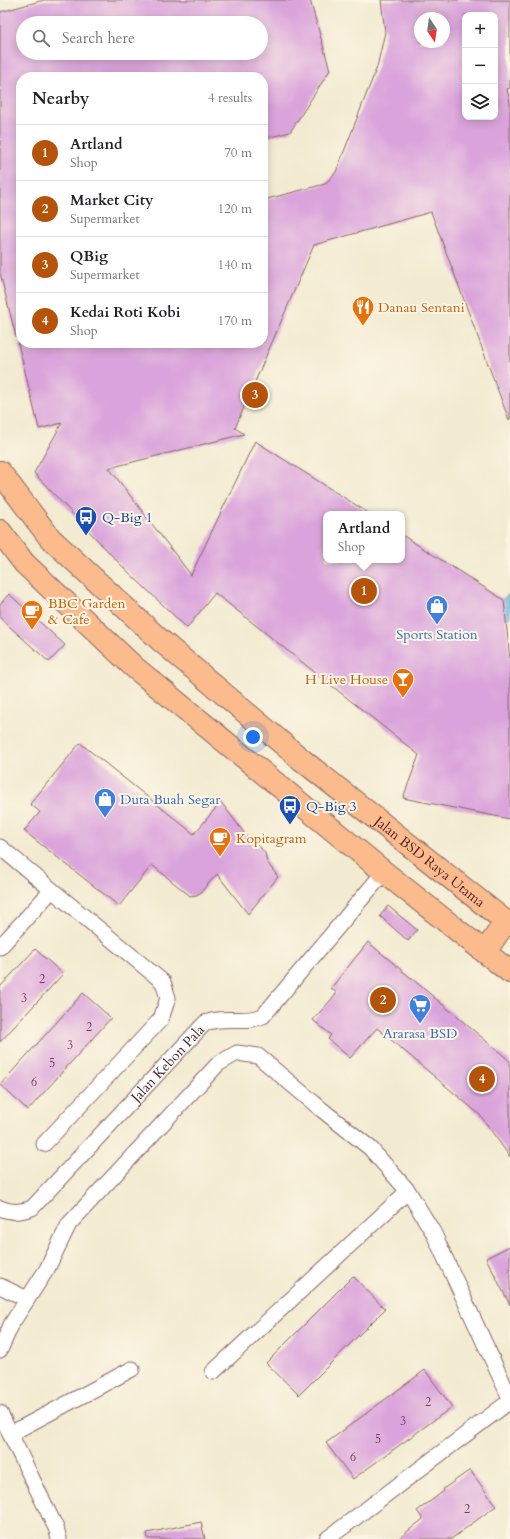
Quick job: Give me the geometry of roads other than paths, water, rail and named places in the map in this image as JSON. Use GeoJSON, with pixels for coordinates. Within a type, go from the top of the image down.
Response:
{"type":"FeatureCollection","features":[{"type":"Feature","properties":{"kind":"main road","name":"Jalan BSD Raya Utama"},"geometry":{"type":"LineString","coordinates":[[0,472],[50,538],[160,640],[302,760],[508,923]]}},
{"type":"Feature","properties":{"kind":"main road"},"geometry":{"type":"LineString","coordinates":[[0,531],[24,563],[134,667],[384,872],[510,972]]}},
{"type":"Feature","properties":{"kind":"main road"},"geometry":{"type":"LineString","coordinates":[[485,952],[508,923]]}},
{"type":"Feature","properties":{"kind":"street"},"geometry":{"type":"LineString","coordinates":[[0,847],[163,982],[168,998],[161,1019],[44,1144]]}},
{"type":"Feature","properties":{"kind":"street","name":"Jalan Kebon Pala"},"geometry":{"type":"LineString","coordinates":[[0,1208],[19,1212],[32,1208],[205,1023],[219,1018],[255,1019],[263,1016],[384,872]]}},
{"type":"Feature","properties":{"kind":"street"},"geometry":{"type":"LineString","coordinates":[[0,947],[52,890]]}},
{"type":"Feature","properties":{"kind":"street"},"geometry":{"type":"LineString","coordinates":[[0,1350],[12,1323],[47,1270],[69,1224],[218,1064],[237,1054],[258,1056],[370,1148],[408,1192],[433,1232],[510,1398]]}},
{"type":"Feature","properties":{"kind":"street"},"geometry":{"type":"LineString","coordinates":[[213,1372],[408,1192]]}},
{"type":"Feature","properties":{"kind":"street"},"geometry":{"type":"LineString","coordinates":[[0,1286],[27,1299]]}},
{"type":"Feature","properties":{"kind":"street"},"geometry":{"type":"LineString","coordinates":[[10,1434],[132,1369]]}},
{"type":"Feature","properties":{"kind":"street"},"geometry":{"type":"LineString","coordinates":[[327,1539],[510,1401]]}},
{"type":"Feature","properties":{"kind":"street"},"geometry":{"type":"LineString","coordinates":[[0,1413],[56,1528],[59,1539]]}},
{"type":"Feature","properties":{"kind":"water"},"geometry":{"type":"Polygon","coordinates":[[[510,594],[510,617],[508,619],[501,619],[498,602],[510,594]]]}},
{"type":"Feature","properties":{"kind":"place","name":"Danau Sentani"},"geometry":{"type":"Point","coordinates":[363,326]}},
{"type":"Feature","properties":{"kind":"place","name":"QBig"},"geometry":{"type":"Point","coordinates":[255,395]}},
{"type":"Feature","properties":{"kind":"place","name":"Q-Big 1"},"geometry":{"type":"Point","coordinates":[86,536]}},
{"type":"Feature","properties":{"kind":"place","name":"Artland"},"geometry":{"type":"Point","coordinates":[364,591]}},
{"type":"Feature","properties":{"kind":"place","name":"Sports Station"},"geometry":{"type":"Point","coordinates":[437,626]}},
{"type":"Feature","properties":{"kind":"place","name":"BBC Garden & Cafe"},"geometry":{"type":"Point","coordinates":[32,630]}},
{"type":"Feature","properties":{"kind":"place","name":"H Live House"},"geometry":{"type":"Point","coordinates":[403,698]}},
{"type":"Feature","properties":{"kind":"place","name":"Duta Buah Segar"},"geometry":{"type":"Point","coordinates":[105,818]}},
{"type":"Feature","properties":{"kind":"place","name":"Q-Big 3"},"geometry":{"type":"Point","coordinates":[290,826]}},
{"type":"Feature","properties":{"kind":"place","name":"Kopitagram"},"geometry":{"type":"Point","coordinates":[220,858]}},
{"type":"Feature","properties":{"kind":"place","name":"Market City"},"geometry":{"type":"Point","coordinates":[383,1000]}},
{"type":"Feature","properties":{"kind":"place","name":"Ararasa BSD"},"geometry":{"type":"Point","coordinates":[420,1024]}},
{"type":"Feature","properties":{"kind":"place","name":"Kedai Roti Kobi"},"geometry":{"type":"Point","coordinates":[482,1079]}}]}
